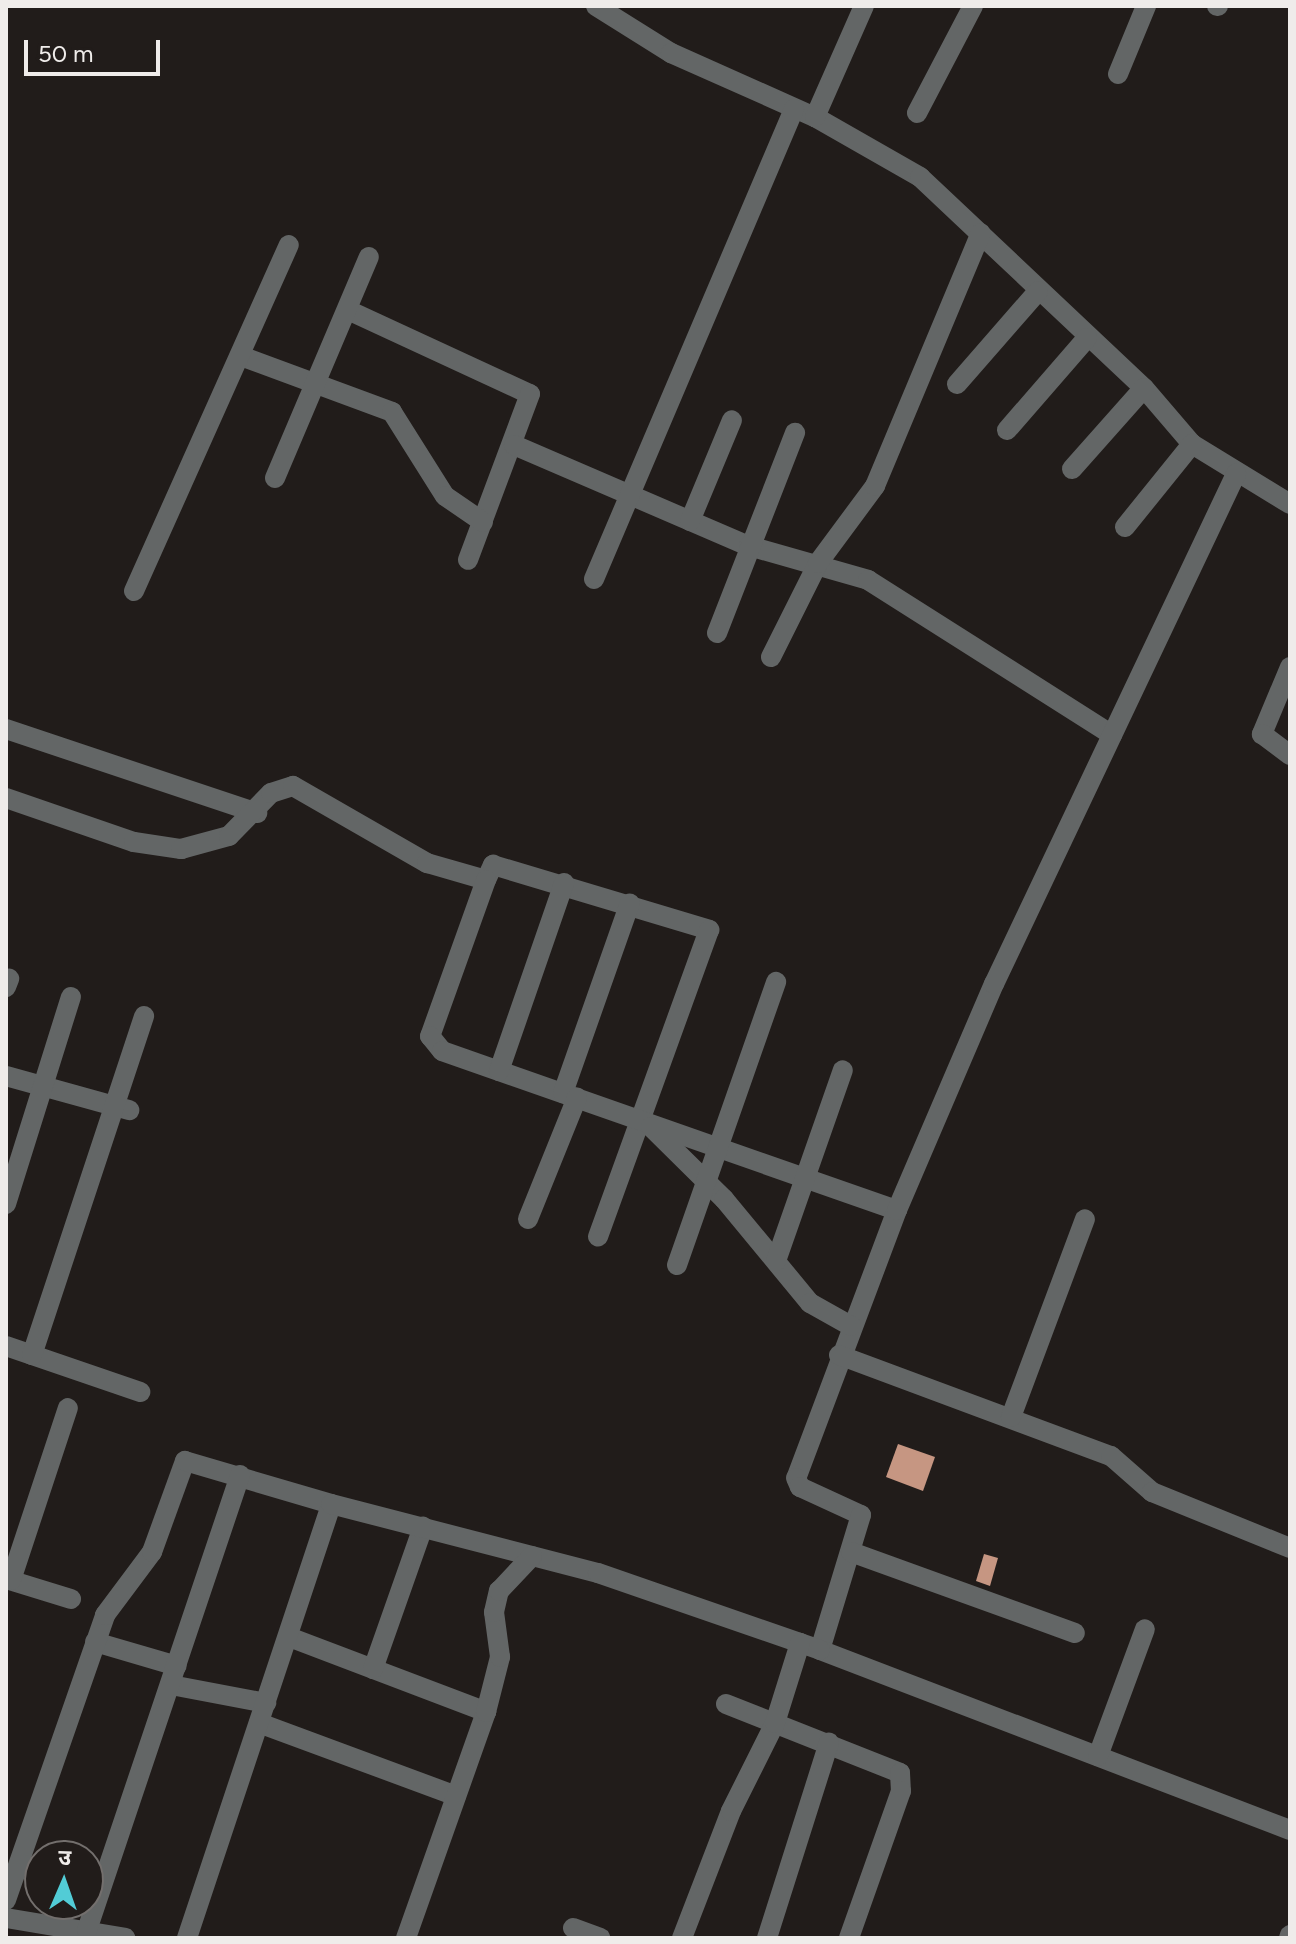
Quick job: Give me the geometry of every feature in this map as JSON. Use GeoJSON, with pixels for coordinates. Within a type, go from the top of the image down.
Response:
{"type":"FeatureCollection","features":[{"type":"Feature","properties":{"kind":"street"},"geometry":{"type":"LineString","coordinates":[[596,6],[671,53],[815,117],[920,177],[1087,338],[1144,388],[1192,444],[1236,474],[1290,504]]}},
{"type":"Feature","properties":{"kind":"street"},"geometry":{"type":"LineString","coordinates":[[815,117],[864,6]]}},
{"type":"Feature","properties":{"kind":"street"},"geometry":{"type":"LineString","coordinates":[[917,113],[973,6]]}},
{"type":"Feature","properties":{"kind":"street"},"geometry":{"type":"LineString","coordinates":[[1118,74],[1146,6]]}},
{"type":"Feature","properties":{"kind":"street"},"geometry":{"type":"LineString","coordinates":[[594,579],[794,109]]}},
{"type":"Feature","properties":{"kind":"street"},"geometry":{"type":"LineString","coordinates":[[771,657],[818,563],[875,486],[981,233]]}},
{"type":"Feature","properties":{"kind":"street"},"geometry":{"type":"LineString","coordinates":[[134,591],[289,245]]}},
{"type":"Feature","properties":{"kind":"street"},"geometry":{"type":"LineString","coordinates":[[275,478],[320,382],[369,257]]}},
{"type":"Feature","properties":{"kind":"street"},"geometry":{"type":"LineString","coordinates":[[957,384],[1038,291]]}},
{"type":"Feature","properties":{"kind":"street"},"geometry":{"type":"LineString","coordinates":[[350,311],[521,385],[531,404],[468,560]]}},
{"type":"Feature","properties":{"kind":"street"},"geometry":{"type":"LineString","coordinates":[[1007,430],[1087,338]]}},
{"type":"Feature","properties":{"kind":"street"},"geometry":{"type":"LineString","coordinates":[[241,356],[320,382],[392,412],[445,496],[483,522]]}},
{"type":"Feature","properties":{"kind":"street"},"geometry":{"type":"LineString","coordinates":[[1072,469],[1144,388]]}},
{"type":"Feature","properties":{"kind":"street"},"geometry":{"type":"LineString","coordinates":[[690,521],[732,420]]}},
{"type":"Feature","properties":{"kind":"street"},"geometry":{"type":"LineString","coordinates":[[717,633],[795,433]]}},
{"type":"Feature","properties":{"kind":"street"},"geometry":{"type":"LineString","coordinates":[[1125,527],[1192,444]]}},
{"type":"Feature","properties":{"kind":"street"},"geometry":{"type":"LineString","coordinates":[[514,445],[749,546],[818,563],[868,580],[1112,735]]}},
{"type":"Feature","properties":{"kind":"street"},"geometry":{"type":"LineString","coordinates":[[820,1650],[861,1515],[796,1482],[839,1355],[897,1210],[1112,735],[1236,474]]}},
{"type":"Feature","properties":{"kind":"street"},"geometry":{"type":"LineString","coordinates":[[1290,667],[1262,734],[1290,755]]}},
{"type":"Feature","properties":{"kind":"street"},"geometry":{"type":"LineString","coordinates":[[6,729],[257,813]]}},
{"type":"Feature","properties":{"kind":"street"},"geometry":{"type":"LineString","coordinates":[[6,798],[134,842],[181,849],[229,836],[257,813],[271,793],[293,786],[427,863],[486,880]]}},
{"type":"Feature","properties":{"kind":"street"},"geometry":{"type":"LineString","coordinates":[[598,1236],[643,1121],[709,930],[564,883],[493,865],[430,1036],[442,1051],[570,1096],[643,1121],[718,1147],[897,1210]]}},
{"type":"Feature","properties":{"kind":"street"},"geometry":{"type":"LineString","coordinates":[[499,1071],[564,883]]}},
{"type":"Feature","properties":{"kind":"street"},"geometry":{"type":"LineString","coordinates":[[528,1219],[630,903]]}},
{"type":"Feature","properties":{"kind":"street"},"geometry":{"type":"LineString","coordinates":[[677,1265],[776,982]]}},
{"type":"Feature","properties":{"kind":"street"},"geometry":{"type":"LineString","coordinates":[[6,1204],[71,997]]}},
{"type":"Feature","properties":{"kind":"street"},"geometry":{"type":"LineString","coordinates":[[32,1355],[120,1108],[144,1016]]}},
{"type":"Feature","properties":{"kind":"street"},"geometry":{"type":"LineString","coordinates":[[776,1261],[843,1070]]}},
{"type":"Feature","properties":{"kind":"street"},"geometry":{"type":"LineString","coordinates":[[6,1076],[120,1108]]}},
{"type":"Feature","properties":{"kind":"street"},"geometry":{"type":"LineString","coordinates":[[643,1121],[706,1181],[810,1303],[851,1326]]}},
{"type":"Feature","properties":{"kind":"street"},"geometry":{"type":"LineString","coordinates":[[1011,1417],[1085,1219]]}},
{"type":"Feature","properties":{"kind":"street"},"geometry":{"type":"LineString","coordinates":[[6,1346],[140,1392]]}},
{"type":"Feature","properties":{"kind":"street"},"geometry":{"type":"LineString","coordinates":[[839,1355],[1111,1456],[1152,1492],[1290,1548]]}},
{"type":"Feature","properties":{"kind":"street"},"geometry":{"type":"LineString","coordinates":[[68,1408],[8,1580],[71,1599]]}},
{"type":"Feature","properties":{"kind":"street"},"geometry":{"type":"LineString","coordinates":[[6,1900],[95,1642],[115,1597],[152,1552],[185,1461],[331,1504],[532,1556],[800,1643],[1290,1830]]}},
{"type":"Feature","properties":{"kind":"street"},"geometry":{"type":"LineString","coordinates":[[6,1918],[106,1935],[174,1676],[240,1475]]}},
{"type":"Feature","properties":{"kind":"street"},"geometry":{"type":"LineString","coordinates":[[187,1938],[331,1504]]}},
{"type":"Feature","properties":{"kind":"street"},"geometry":{"type":"LineString","coordinates":[[373,1669],[423,1527]]}},
{"type":"Feature","properties":{"kind":"street"},"geometry":{"type":"LineString","coordinates":[[851,1552],[1075,1633]]}},
{"type":"Feature","properties":{"kind":"street"},"geometry":{"type":"LineString","coordinates":[[406,1938],[486,1712],[500,1657],[494,1612],[499,1591],[532,1556]]}},
{"type":"Feature","properties":{"kind":"street"},"geometry":{"type":"LineString","coordinates":[[1098,1756],[1145,1629]]}},
{"type":"Feature","properties":{"kind":"street"},"geometry":{"type":"LineString","coordinates":[[289,1637],[486,1712]]}},
{"type":"Feature","properties":{"kind":"street"},"geometry":{"type":"LineString","coordinates":[[95,1642],[174,1676],[266,1703]]}},
{"type":"Feature","properties":{"kind":"street"},"geometry":{"type":"LineString","coordinates":[[682,1938],[731,1811],[775,1723],[800,1643]]}},
{"type":"Feature","properties":{"kind":"street"},"geometry":{"type":"LineString","coordinates":[[726,1704],[894,1767],[902,1783],[849,1938]]}},
{"type":"Feature","properties":{"kind":"street"},"geometry":{"type":"LineString","coordinates":[[259,1723],[456,1796]]}},
{"type":"Feature","properties":{"kind":"street"},"geometry":{"type":"LineString","coordinates":[[767,1938],[829,1743]]}},
{"type":"Feature","properties":{"kind":"street"},"geometry":{"type":"LineString","coordinates":[[573,1928],[600,1938]]}},
{"type":"Feature","properties":{"kind":"building"},"geometry":{"type":"Polygon","coordinates":[[[898,1444],[935,1457],[923,1491],[886,1477],[898,1444]]]}},
{"type":"Feature","properties":{"kind":"building"},"geometry":{"type":"Polygon","coordinates":[[[984,1554],[998,1558],[990,1586],[976,1581],[984,1554]]]}}]}
